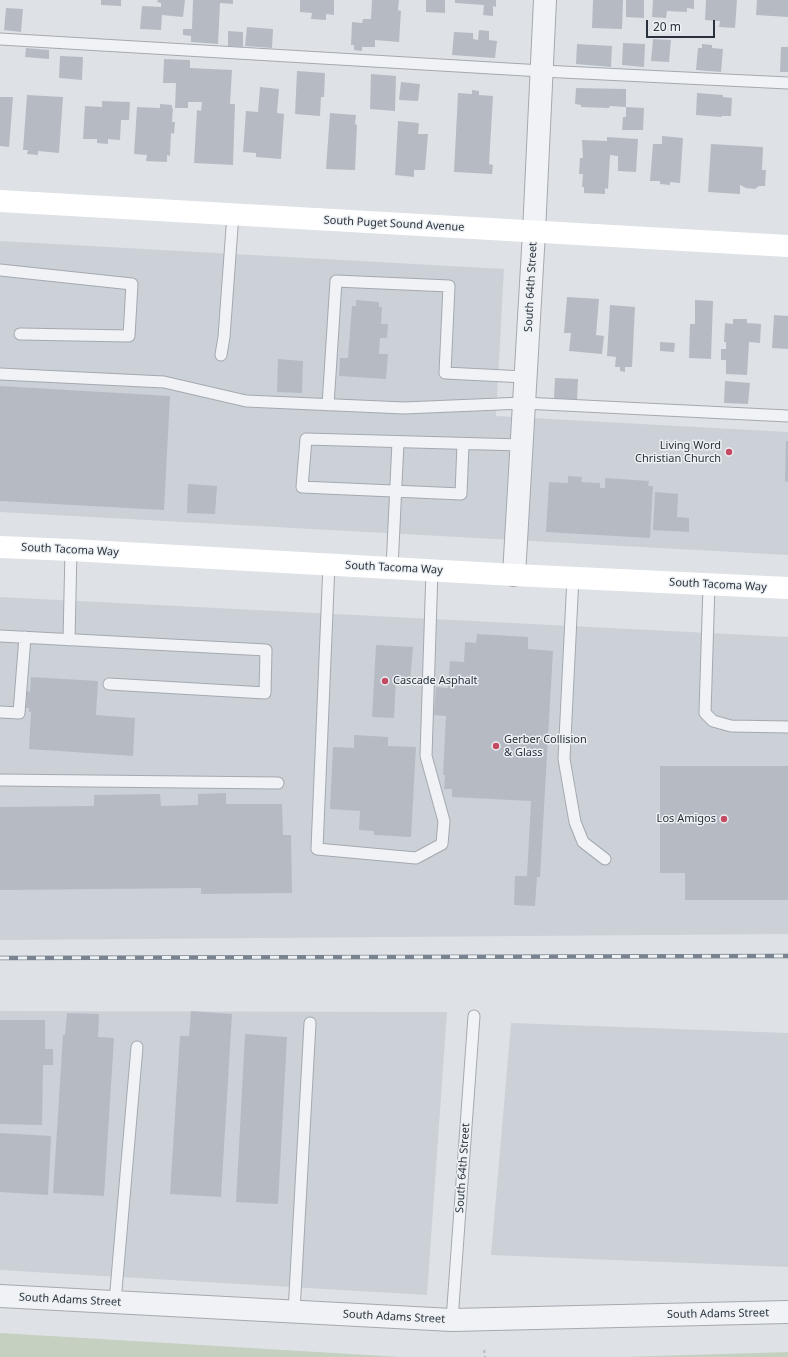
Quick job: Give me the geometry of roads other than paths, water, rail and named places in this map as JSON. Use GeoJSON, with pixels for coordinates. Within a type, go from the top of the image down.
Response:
{"type":"FeatureCollection","features":[{"type":"Feature","properties":{"kind":"main road","name":"South Puget Sound Avenue"},"geometry":{"type":"LineString","coordinates":[[0,201],[788,246]]}},
{"type":"Feature","properties":{"kind":"main road","name":"South Tacoma Way"},"geometry":{"type":"LineString","coordinates":[[0,547],[514,575],[788,588]]}},
{"type":"Feature","properties":{"kind":"street","name":"South 64th Street"},"geometry":{"type":"LineString","coordinates":[[514,575],[534,232],[545,0]]}},
{"type":"Feature","properties":{"kind":"street","name":"South Adams Street"},"geometry":{"type":"LineString","coordinates":[[0,1296],[452,1320],[788,1312]]}},
{"type":"Feature","properties":{"kind":"lane"},"geometry":{"type":"LineString","coordinates":[[0,39],[542,71],[788,83]]}},
{"type":"Feature","properties":{"kind":"lane"},"geometry":{"type":"LineString","coordinates":[[221,355],[224,337],[233,214]]}},
{"type":"Feature","properties":{"kind":"lane"},"geometry":{"type":"LineString","coordinates":[[0,270],[132,284],[129,336],[20,334]]}},
{"type":"Feature","properties":{"kind":"lane"},"geometry":{"type":"LineString","coordinates":[[328,405],[336,281],[449,286],[444,373],[525,377]]}},
{"type":"Feature","properties":{"kind":"lane"},"geometry":{"type":"LineString","coordinates":[[0,374],[164,382],[246,402],[404,408],[523,403],[788,416]]}},
{"type":"Feature","properties":{"kind":"lane"},"geometry":{"type":"LineString","coordinates":[[463,444],[461,494],[302,486],[306,439],[521,445]]}},
{"type":"Feature","properties":{"kind":"lane"},"geometry":{"type":"LineString","coordinates":[[392,568],[398,442]]}},
{"type":"Feature","properties":{"kind":"lane"},"geometry":{"type":"LineString","coordinates":[[69,640],[71,550]]}},
{"type":"Feature","properties":{"kind":"lane"},"geometry":{"type":"LineString","coordinates":[[329,564],[317,849],[416,858],[442,844],[444,822],[426,756],[432,570]]}},
{"type":"Feature","properties":{"kind":"lane"},"geometry":{"type":"LineString","coordinates":[[573,577],[564,759],[575,822],[583,842],[605,859]]}},
{"type":"Feature","properties":{"kind":"lane"},"geometry":{"type":"LineString","coordinates":[[709,584],[706,713],[713,721],[731,726],[788,727]]}},
{"type":"Feature","properties":{"kind":"lane"},"geometry":{"type":"LineString","coordinates":[[0,636],[266,650],[265,693],[109,684]]}},
{"type":"Feature","properties":{"kind":"lane"},"geometry":{"type":"LineString","coordinates":[[0,712],[19,713],[25,637]]}},
{"type":"Feature","properties":{"kind":"lane"},"geometry":{"type":"LineString","coordinates":[[0,780],[278,783]]}},
{"type":"Feature","properties":{"kind":"lane","name":"South 64th Street"},"geometry":{"type":"LineString","coordinates":[[452,1320],[474,1016]]}},
{"type":"Feature","properties":{"kind":"lane"},"geometry":{"type":"LineString","coordinates":[[294,1312],[310,1023]]}},
{"type":"Feature","properties":{"kind":"lane"},"geometry":{"type":"LineString","coordinates":[[115,1302],[137,1047]]}},
{"type":"Feature","properties":{"kind":"railway"},"geometry":{"type":"LineString","coordinates":[[0,958],[788,956]]}},
{"type":"Feature","properties":{"kind":"place","name":"Living Word Christian Church"},"geometry":{"type":"Point","coordinates":[729,452]}},
{"type":"Feature","properties":{"kind":"place","name":"Cascade Asphalt"},"geometry":{"type":"Point","coordinates":[385,681]}},
{"type":"Feature","properties":{"kind":"place","name":"Gerber Collision & Glass"},"geometry":{"type":"Point","coordinates":[496,746]}},
{"type":"Feature","properties":{"kind":"place","name":"Los Amigos"},"geometry":{"type":"Point","coordinates":[724,819]}}]}
